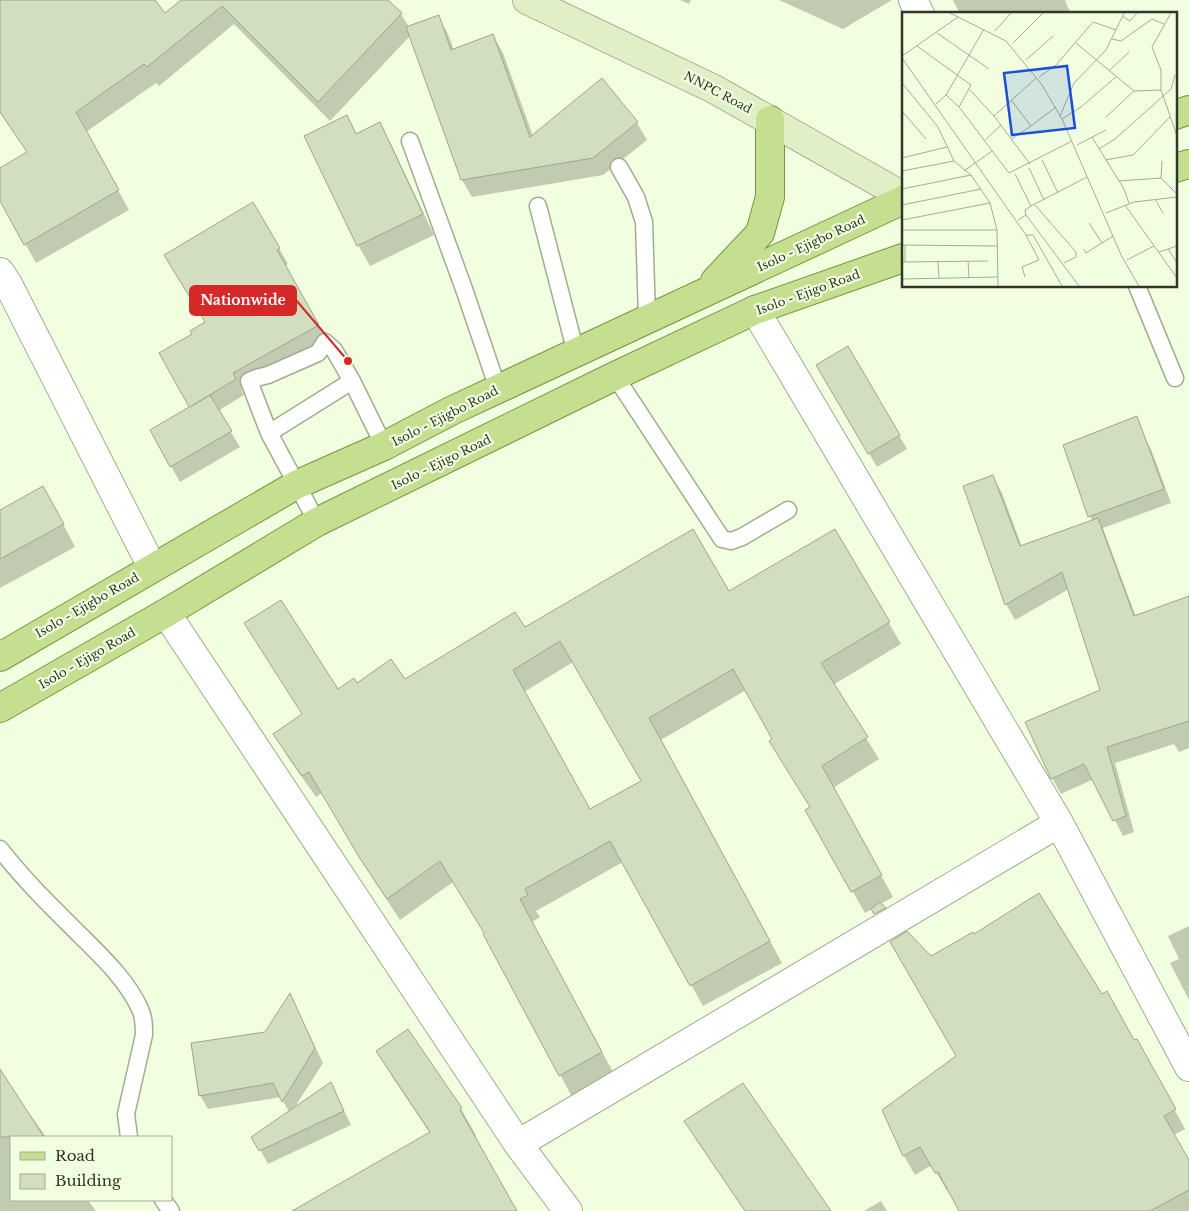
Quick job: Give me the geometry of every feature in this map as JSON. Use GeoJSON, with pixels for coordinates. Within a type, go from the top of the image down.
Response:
{"type":"FeatureCollection","features":[{"type":"Feature","properties":{"kind":"main road"},"geometry":{"type":"LineString","coordinates":[[1176,115],[1189,110]]}},
{"type":"Feature","properties":{"kind":"main road"},"geometry":{"type":"LineString","coordinates":[[705,292],[760,234],[770,197],[770,120]]}},
{"type":"Feature","properties":{"kind":"main road"},"geometry":{"type":"LineString","coordinates":[[1176,168],[1189,164]]}},
{"type":"Feature","properties":{"kind":"main road","name":"Isolo - Ejigbo Road"},"geometry":{"type":"LineString","coordinates":[[0,657],[296,485],[384,446],[453,410],[647,318],[902,200]]}},
{"type":"Feature","properties":{"kind":"main road","name":"Isolo - Ejigo Road"},"geometry":{"type":"LineString","coordinates":[[0,708],[166,613],[317,522],[754,310],[902,258]]}},
{"type":"Feature","properties":{"kind":"street","name":"NNPC Road"},"geometry":{"type":"LineString","coordinates":[[527,0],[686,74],[902,195]]}},
{"type":"Feature","properties":{"kind":"street"},"geometry":{"type":"LineString","coordinates":[[913,0],[919,12]]}},
{"type":"Feature","properties":{"kind":"street"},"geometry":{"type":"LineString","coordinates":[[0,272],[8,284],[152,567]]}},
{"type":"Feature","properties":{"kind":"street"},"geometry":{"type":"LineString","coordinates":[[754,310],[1059,823],[1189,1067]]}},
{"type":"Feature","properties":{"kind":"street"},"geometry":{"type":"LineString","coordinates":[[166,613],[518,1144],[568,1211]]}},
{"type":"Feature","properties":{"kind":"street"},"geometry":{"type":"LineString","coordinates":[[518,1144],[1059,823]]}},
{"type":"Feature","properties":{"kind":"lane"},"geometry":{"type":"LineString","coordinates":[[410,141],[498,389]]}},
{"type":"Feature","properties":{"kind":"lane"},"geometry":{"type":"LineString","coordinates":[[619,166],[636,197],[644,222],[647,318]]}},
{"type":"Feature","properties":{"kind":"lane"},"geometry":{"type":"LineString","coordinates":[[538,206],[576,353]]}},
{"type":"Feature","properties":{"kind":"lane"},"geometry":{"type":"LineString","coordinates":[[1138,288],[1175,378]]}},
{"type":"Feature","properties":{"kind":"lane"},"geometry":{"type":"LineString","coordinates":[[317,522],[269,433],[249,381],[268,376],[318,353],[325,342],[334,350],[352,381],[384,446]]}},
{"type":"Feature","properties":{"kind":"lane"},"geometry":{"type":"LineString","coordinates":[[615,376],[722,539],[731,541],[742,537],[788,510]]}},
{"type":"Feature","properties":{"kind":"lane"},"geometry":{"type":"LineString","coordinates":[[269,433],[352,381]]}},
{"type":"Feature","properties":{"kind":"lane"},"geometry":{"type":"LineString","coordinates":[[0,848],[22,877],[109,964],[141,1009],[144,1035],[126,1114],[129,1136]]}},
{"type":"Feature","properties":{"kind":"building"},"geometry":{"type":"Polygon","coordinates":[[[0,0],[155,0],[165,13],[181,0],[388,0],[402,13],[318,102],[222,6],[147,67],[144,64],[76,112],[119,190],[24,245],[0,201],[0,168],[27,152],[0,112],[0,0]]]}},
{"type":"Feature","properties":{"kind":"building"},"geometry":{"type":"Polygon","coordinates":[[[439,15],[451,50],[493,34],[530,137],[602,78],[638,122],[593,158],[461,180],[406,27],[439,15]]]}},
{"type":"Feature","properties":{"kind":"building"},"geometry":{"type":"Polygon","coordinates":[[[347,115],[356,134],[380,122],[423,214],[357,246],[304,136],[347,115]]]}},
{"type":"Feature","properties":{"kind":"building"},"geometry":{"type":"Polygon","coordinates":[[[253,202],[280,248],[277,250],[319,325],[233,373],[236,379],[190,407],[210,395],[232,431],[170,467],[150,430],[189,407],[159,353],[192,334],[190,331],[205,322],[164,255],[253,202]]]}},
{"type":"Feature","properties":{"kind":"building"},"geometry":{"type":"Polygon","coordinates":[[[848,346],[900,435],[868,454],[816,365],[848,346]]]}},
{"type":"Feature","properties":{"kind":"building"},"geometry":{"type":"Polygon","coordinates":[[[1137,416],[1164,489],[1088,517],[1063,445],[1137,416]]]}},
{"type":"Feature","properties":{"kind":"building"},"geometry":{"type":"Polygon","coordinates":[[[993,475],[1020,546],[1098,518],[1134,616],[1189,596],[1189,721],[1107,747],[1126,816],[1113,821],[1084,764],[1051,779],[1025,722],[1100,690],[1062,572],[1005,605],[963,486],[993,475]]]}},
{"type":"Feature","properties":{"kind":"building"},"geometry":{"type":"Polygon","coordinates":[[[43,486],[64,524],[0,559],[0,510],[43,486]]]}},
{"type":"Feature","properties":{"kind":"building"},"geometry":{"type":"Polygon","coordinates":[[[693,529],[729,591],[835,529],[890,622],[821,663],[868,737],[822,766],[882,875],[851,892],[805,810],[810,807],[769,741],[772,739],[733,669],[649,718],[770,941],[690,986],[610,841],[525,889],[528,895],[520,899],[602,1052],[559,1076],[484,933],[440,861],[387,899],[359,857],[309,772],[302,776],[273,734],[302,714],[244,623],[281,600],[338,689],[354,678],[357,683],[391,659],[405,679],[515,612],[525,627],[693,529]],[[560,641],[513,670],[590,809],[641,781],[560,641]]]}},
{"type":"Feature","properties":{"kind":"building"},"geometry":{"type":"Polygon","coordinates":[[[1039,893],[1102,994],[1107,991],[1134,1040],[1137,1039],[1176,1109],[1164,1116],[1189,1160],[1189,1190],[1150,1211],[959,1211],[938,1172],[935,1173],[920,1147],[903,1156],[882,1110],[956,1056],[890,942],[907,931],[931,956],[973,932],[974,934],[1039,893]]]}},
{"type":"Feature","properties":{"kind":"building"},"geometry":{"type":"Polygon","coordinates":[[[880,902],[886,908],[874,914],[871,909],[880,902]]]}},
{"type":"Feature","properties":{"kind":"building"},"geometry":{"type":"Polygon","coordinates":[[[290,993],[315,1048],[282,1102],[273,1083],[199,1096],[191,1043],[265,1032],[290,993]]]}},
{"type":"Feature","properties":{"kind":"building"},"geometry":{"type":"Polygon","coordinates":[[[408,1029],[462,1108],[460,1110],[517,1211],[292,1211],[430,1132],[376,1051],[408,1029]]]}},
{"type":"Feature","properties":{"kind":"building"},"geometry":{"type":"Polygon","coordinates":[[[0,1069],[43,1136],[0,1137],[0,1069]]]}},
{"type":"Feature","properties":{"kind":"building"},"geometry":{"type":"Polygon","coordinates":[[[331,1082],[344,1111],[259,1151],[251,1137],[331,1082]]]}},
{"type":"Feature","properties":{"kind":"building"},"geometry":{"type":"Polygon","coordinates":[[[743,1083],[831,1211],[745,1211],[684,1121],[743,1083]]]}},
{"type":"Feature","properties":{"kind":"place","name":"Nationwide"},"geometry":{"type":"Point","coordinates":[348,361]}}]}
